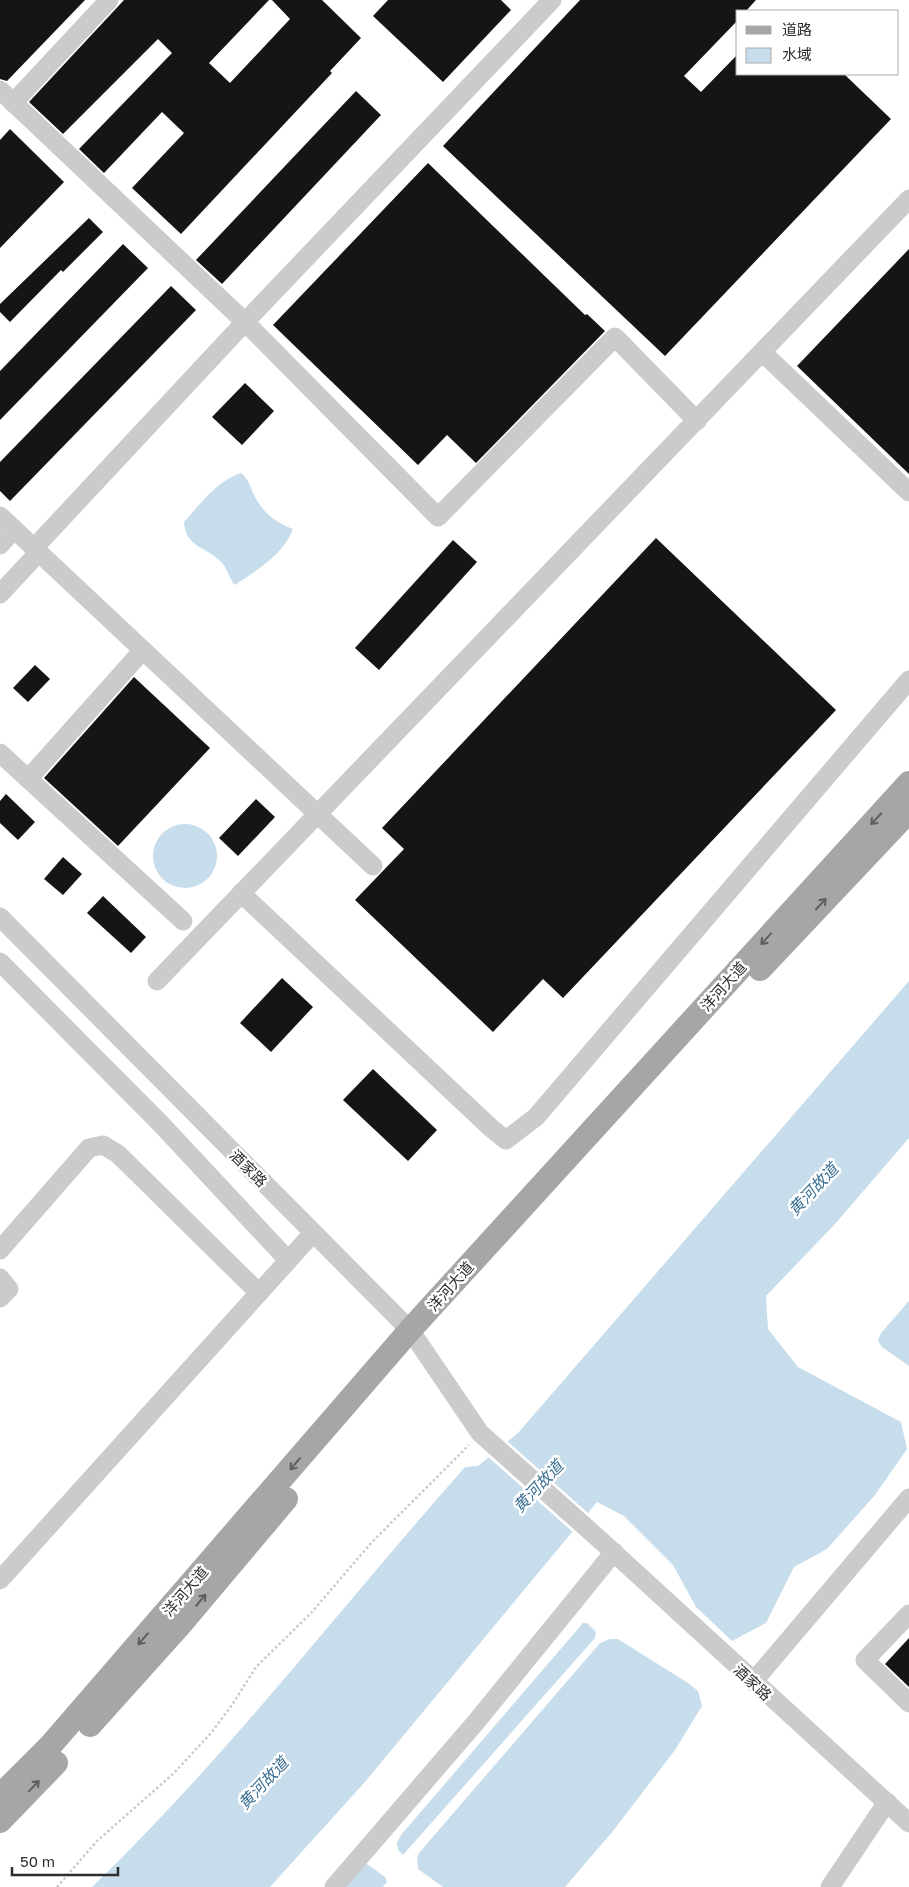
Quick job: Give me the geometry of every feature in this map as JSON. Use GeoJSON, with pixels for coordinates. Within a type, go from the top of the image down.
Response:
{"type":"FeatureCollection","features":[{"type":"Feature","properties":{"kind":"main road","name":"洋河大道"},"geometry":{"type":"LineString","coordinates":[[0,1796],[50,1746],[909,783]]}},
{"type":"Feature","properties":{"kind":"main road","name":"洋河大道"},"geometry":{"type":"LineString","coordinates":[[0,1821],[179,1626],[414,1336],[909,811]]}},
{"type":"Feature","properties":{"kind":"street"},"geometry":{"type":"LineString","coordinates":[[110,0],[7,96],[245,322],[438,517],[615,337],[697,421]]}},
{"type":"Feature","properties":{"kind":"street"},"geometry":{"type":"LineString","coordinates":[[0,594],[36,550],[245,322],[552,0]]}},
{"type":"Feature","properties":{"kind":"street"},"geometry":{"type":"LineString","coordinates":[[157,981],[909,199]]}},
{"type":"Feature","properties":{"kind":"street"},"geometry":{"type":"LineString","coordinates":[[762,352],[909,492]]}},
{"type":"Feature","properties":{"kind":"street"},"geometry":{"type":"LineString","coordinates":[[0,516],[373,866]]}},
{"type":"Feature","properties":{"kind":"street"},"geometry":{"type":"LineString","coordinates":[[0,545],[14,529]]}},
{"type":"Feature","properties":{"kind":"street"},"geometry":{"type":"LineString","coordinates":[[28,779],[144,650]]}},
{"type":"Feature","properties":{"kind":"street"},"geometry":{"type":"LineString","coordinates":[[242,893],[506,1140],[536,1117],[909,680]]}},
{"type":"Feature","properties":{"kind":"street"},"geometry":{"type":"LineString","coordinates":[[0,753],[183,921]]}},
{"type":"Feature","properties":{"kind":"street","name":"酒家路"},"geometry":{"type":"LineString","coordinates":[[0,917],[414,1336],[480,1434],[600,1539],[753,1682],[909,1823]]}},
{"type":"Feature","properties":{"kind":"street"},"geometry":{"type":"LineString","coordinates":[[4,972],[160,1123],[288,1260]]}},
{"type":"Feature","properties":{"kind":"street"},"geometry":{"type":"LineString","coordinates":[[0,1250],[89,1148],[103,1145],[118,1154],[259,1293]]}},
{"type":"Feature","properties":{"kind":"street"},"geometry":{"type":"LineString","coordinates":[[0,1580],[313,1232]]}},
{"type":"Feature","properties":{"kind":"street"},"geometry":{"type":"LineString","coordinates":[[0,1278],[10,1289],[0,1298]]}},
{"type":"Feature","properties":{"kind":"street"},"geometry":{"type":"LineString","coordinates":[[753,1682],[909,1498]]}},
{"type":"Feature","properties":{"kind":"street"},"geometry":{"type":"LineString","coordinates":[[334,1887],[476,1722],[614,1552]]}},
{"type":"Feature","properties":{"kind":"street"},"geometry":{"type":"LineString","coordinates":[[909,1614],[865,1660],[909,1702]]}},
{"type":"Feature","properties":{"kind":"street"},"geometry":{"type":"LineString","coordinates":[[830,1887],[887,1802]]}},
{"type":"Feature","properties":{"kind":"path"},"geometry":{"type":"LineString","coordinates":[[57,1887],[97,1840],[173,1774],[232,1705],[256,1667],[311,1613],[372,1542],[480,1434]]}},
{"type":"Feature","properties":{"kind":"water"},"geometry":{"type":"Polygon","coordinates":[[[241,473],[265,511],[280,523],[293,529],[289,538],[276,554],[260,568],[235,585],[223,564],[193,542],[185,531],[184,522],[217,487],[241,473]]]}},
{"type":"Feature","properties":{"kind":"water"},"geometry":{"type":"Polygon","coordinates":[[[185,824],[203,830],[211,838],[217,856],[211,874],[203,882],[185,888],[167,882],[159,874],[153,856],[159,838],[167,830],[185,824]]]}},
{"type":"Feature","properties":{"kind":"water","name":"黄河故道"},"geometry":{"type":"Polygon","coordinates":[[[909,981],[909,1138],[835,1224],[766,1296],[768,1329],[798,1367],[901,1422],[907,1449],[875,1495],[827,1549],[794,1567],[766,1623],[732,1641],[696,1607],[673,1565],[624,1516],[597,1502],[364,1783],[270,1887],[92,1887],[142,1837],[237,1734],[465,1467],[478,1466],[518,1433],[909,981]]]}},
{"type":"Feature","properties":{"kind":"water"},"geometry":{"type":"Polygon","coordinates":[[[909,1301],[909,1366],[882,1347],[878,1341],[881,1333],[909,1301]]]}},
{"type":"Feature","properties":{"kind":"water"},"geometry":{"type":"Polygon","coordinates":[[[583,1623],[587,1623],[596,1632],[595,1638],[403,1855],[398,1850],[397,1843],[401,1835],[583,1623]]]}},
{"type":"Feature","properties":{"kind":"water"},"geometry":{"type":"Polygon","coordinates":[[[610,1639],[618,1639],[688,1683],[698,1691],[702,1706],[675,1750],[613,1831],[565,1887],[443,1887],[418,1869],[417,1858],[419,1853],[600,1643],[610,1639]]]}},
{"type":"Feature","properties":{"kind":"water"},"geometry":{"type":"Polygon","coordinates":[[[367,1864],[385,1877],[387,1882],[383,1887],[343,1887],[363,1866],[367,1864]]]}},
{"type":"Feature","properties":{"kind":"pier"},"geometry":{"type":"Polygon","coordinates":[[[506,1440],[590,1515],[574,1533],[487,1456],[506,1440]]]}},
{"type":"Feature","properties":{"kind":"building"},"geometry":{"type":"Polygon","coordinates":[[[0,0],[85,0],[7,81],[0,79],[0,0]]]}},
{"type":"Feature","properties":{"kind":"building"},"geometry":{"type":"Polygon","coordinates":[[[124,0],[269,0],[209,63],[230,83],[290,19],[272,0],[322,0],[361,38],[330,71],[332,73],[181,234],[132,188],[184,133],[162,112],[104,173],[79,149],[172,53],[158,39],[63,134],[29,102],[124,0]]]}},
{"type":"Feature","properties":{"kind":"building"},"geometry":{"type":"Polygon","coordinates":[[[388,0],[501,0],[511,10],[443,82],[373,16],[388,0]]]}},
{"type":"Feature","properties":{"kind":"building"},"geometry":{"type":"Polygon","coordinates":[[[580,0],[756,0],[747,10],[736,10],[736,22],[684,76],[701,92],[736,56],[736,75],[845,75],[891,119],[665,356],[443,146],[580,0]]]}},
{"type":"Feature","properties":{"kind":"building"},"geometry":{"type":"Polygon","coordinates":[[[356,91],[381,115],[222,284],[196,260],[356,91]]]}},
{"type":"Feature","properties":{"kind":"building"},"geometry":{"type":"Polygon","coordinates":[[[10,129],[64,182],[0,248],[0,140],[10,129]]]}},
{"type":"Feature","properties":{"kind":"building"},"geometry":{"type":"Polygon","coordinates":[[[428,163],[585,315],[587,314],[605,331],[476,463],[447,435],[418,465],[273,325],[428,163]]]}},
{"type":"Feature","properties":{"kind":"building"},"geometry":{"type":"Polygon","coordinates":[[[89,218],[103,232],[63,272],[61,270],[10,322],[0,312],[0,304],[89,218]]]}},
{"type":"Feature","properties":{"kind":"building"},"geometry":{"type":"Polygon","coordinates":[[[123,244],[148,268],[0,420],[0,371],[123,244]]]}},
{"type":"Feature","properties":{"kind":"building"},"geometry":{"type":"Polygon","coordinates":[[[909,249],[909,474],[797,366],[909,249]]]}},
{"type":"Feature","properties":{"kind":"building"},"geometry":{"type":"Polygon","coordinates":[[[171,286],[196,310],[10,501],[0,491],[0,462],[171,286]]]}},
{"type":"Feature","properties":{"kind":"building"},"geometry":{"type":"Polygon","coordinates":[[[245,383],[274,411],[242,445],[212,417],[245,383]]]}},
{"type":"Feature","properties":{"kind":"building"},"geometry":{"type":"Polygon","coordinates":[[[656,538],[836,710],[563,998],[543,979],[493,1032],[355,900],[404,849],[382,828],[656,538]]]}},
{"type":"Feature","properties":{"kind":"building"},"geometry":{"type":"Polygon","coordinates":[[[453,540],[477,562],[379,670],[355,648],[453,540]]]}},
{"type":"Feature","properties":{"kind":"building"},"geometry":{"type":"Polygon","coordinates":[[[35,665],[50,679],[28,702],[13,688],[35,665]]]}},
{"type":"Feature","properties":{"kind":"building"},"geometry":{"type":"Polygon","coordinates":[[[134,677],[210,748],[118,846],[44,778],[134,677]]]}},
{"type":"Feature","properties":{"kind":"building"},"geometry":{"type":"Polygon","coordinates":[[[6,794],[35,822],[18,840],[0,823],[0,801],[6,794]]]}},
{"type":"Feature","properties":{"kind":"building"},"geometry":{"type":"Polygon","coordinates":[[[256,799],[275,817],[238,856],[219,838],[256,799]]]}},
{"type":"Feature","properties":{"kind":"building"},"geometry":{"type":"Polygon","coordinates":[[[63,857],[82,874],[63,895],[44,879],[63,857]]]}},
{"type":"Feature","properties":{"kind":"building"},"geometry":{"type":"Polygon","coordinates":[[[103,896],[146,937],[131,953],[87,913],[103,896]]]}},
{"type":"Feature","properties":{"kind":"building"},"geometry":{"type":"Polygon","coordinates":[[[282,978],[313,1007],[271,1052],[240,1023],[282,978]]]}},
{"type":"Feature","properties":{"kind":"building"},"geometry":{"type":"Polygon","coordinates":[[[373,1069],[437,1130],[408,1161],[343,1100],[373,1069]]]}},
{"type":"Feature","properties":{"kind":"building"},"geometry":{"type":"Polygon","coordinates":[[[909,1638],[909,1687],[885,1664],[909,1638]]]}}]}
